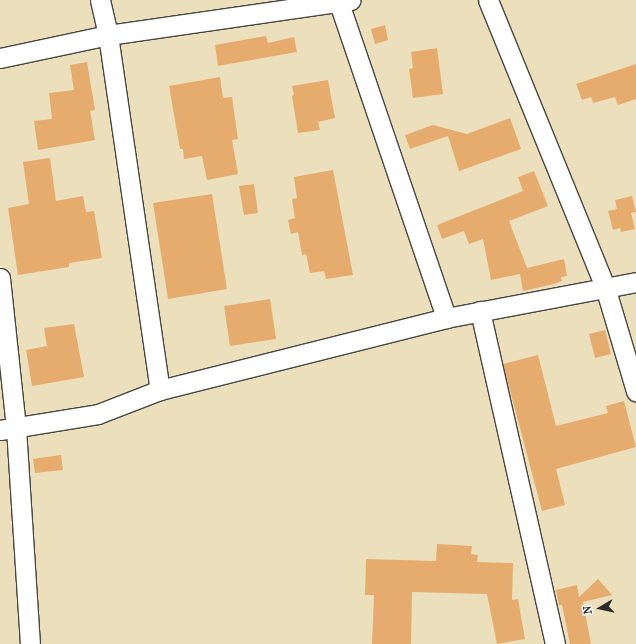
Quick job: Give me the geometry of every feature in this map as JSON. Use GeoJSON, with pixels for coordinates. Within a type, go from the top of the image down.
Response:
{"type":"FeatureCollection","features":[{"type":"Feature","properties":{"kind":"street"},"geometry":{"type":"LineString","coordinates":[[100,0],[108,35],[160,390]]}},
{"type":"Feature","properties":{"kind":"street"},"geometry":{"type":"LineString","coordinates":[[488,0],[605,287],[636,391]]}},
{"type":"Feature","properties":{"kind":"street"},"geometry":{"type":"LineString","coordinates":[[0,58],[108,35],[342,1],[446,318]]}},
{"type":"Feature","properties":{"kind":"street"},"geometry":{"type":"LineString","coordinates":[[0,278],[8,429],[30,644]]}},
{"type":"Feature","properties":{"kind":"street"},"geometry":{"type":"LineString","coordinates":[[8,429],[98,414],[160,390],[446,318],[636,282]]}},
{"type":"Feature","properties":{"kind":"street"},"geometry":{"type":"LineString","coordinates":[[480,312],[555,644]]}},
{"type":"Feature","properties":{"kind":"building"},"geometry":{"type":"Polygon","coordinates":[[[385,25],[388,40],[375,44],[371,29],[385,25]]]}},
{"type":"Feature","properties":{"kind":"building"},"geometry":{"type":"Polygon","coordinates":[[[266,36],[268,43],[294,37],[297,52],[218,66],[215,45],[266,36]]]}},
{"type":"Feature","properties":{"kind":"building"},"geometry":{"type":"Polygon","coordinates":[[[437,48],[443,94],[413,98],[409,69],[413,68],[411,52],[437,48]]]}},
{"type":"Feature","properties":{"kind":"building"},"geometry":{"type":"Polygon","coordinates":[[[87,62],[95,110],[90,111],[95,140],[38,150],[34,121],[52,119],[49,93],[74,90],[70,65],[87,62]]]}},
{"type":"Feature","properties":{"kind":"building"},"geometry":{"type":"Polygon","coordinates":[[[636,64],[636,99],[618,105],[615,97],[593,103],[591,97],[582,100],[576,84],[636,64]]]}},
{"type":"Feature","properties":{"kind":"building"},"geometry":{"type":"Polygon","coordinates":[[[220,77],[223,98],[232,97],[238,139],[232,140],[238,174],[207,180],[202,156],[184,159],[183,149],[180,149],[169,86],[220,77]]]}},
{"type":"Feature","properties":{"kind":"building"},"geometry":{"type":"Polygon","coordinates":[[[328,80],[335,118],[318,122],[320,130],[298,133],[292,96],[294,95],[292,86],[328,80]]]}},
{"type":"Feature","properties":{"kind":"building"},"geometry":{"type":"Polygon","coordinates":[[[510,118],[521,149],[459,171],[448,136],[410,149],[405,135],[433,125],[467,134],[510,118]]]}},
{"type":"Feature","properties":{"kind":"building"},"geometry":{"type":"Polygon","coordinates":[[[50,158],[56,201],[83,196],[86,212],[94,211],[102,258],[69,263],[69,267],[18,275],[8,208],[29,204],[23,162],[50,158]]]}},
{"type":"Feature","properties":{"kind":"building"},"geometry":{"type":"Polygon","coordinates":[[[333,170],[353,275],[326,279],[324,271],[310,273],[306,254],[302,255],[298,232],[291,234],[288,220],[295,218],[292,199],[297,198],[294,177],[333,170]]]}},
{"type":"Feature","properties":{"kind":"building"},"geometry":{"type":"Polygon","coordinates":[[[534,171],[548,206],[509,221],[527,268],[564,259],[567,276],[561,277],[562,281],[554,284],[523,291],[520,274],[491,280],[483,239],[469,244],[464,231],[442,239],[437,225],[523,191],[518,177],[534,171]]]}},
{"type":"Feature","properties":{"kind":"building"},"geometry":{"type":"Polygon","coordinates":[[[254,184],[258,213],[244,215],[239,186],[254,184]]]}},
{"type":"Feature","properties":{"kind":"building"},"geometry":{"type":"Polygon","coordinates":[[[212,194],[227,289],[168,299],[153,203],[212,194]]]}},
{"type":"Feature","properties":{"kind":"building"},"geometry":{"type":"Polygon","coordinates":[[[632,196],[636,212],[631,213],[635,229],[621,232],[620,228],[613,230],[608,211],[617,209],[615,200],[632,196]]]}},
{"type":"Feature","properties":{"kind":"building"},"geometry":{"type":"Polygon","coordinates":[[[270,299],[276,339],[230,346],[224,306],[270,299]]]}},
{"type":"Feature","properties":{"kind":"building"},"geometry":{"type":"Polygon","coordinates":[[[74,324],[84,377],[32,386],[26,350],[47,346],[44,328],[74,324]]]}},
{"type":"Feature","properties":{"kind":"building"},"geometry":{"type":"Polygon","coordinates":[[[605,330],[611,354],[595,358],[589,334],[605,330]]]}},
{"type":"Feature","properties":{"kind":"building"},"geometry":{"type":"Polygon","coordinates":[[[538,355],[556,426],[608,413],[606,406],[624,401],[636,447],[556,469],[565,505],[542,511],[503,364],[538,355]]]}},
{"type":"Feature","properties":{"kind":"building"},"geometry":{"type":"Polygon","coordinates":[[[61,455],[63,470],[35,473],[33,459],[61,455]]]}},
{"type":"Feature","properties":{"kind":"building"},"geometry":{"type":"Polygon","coordinates":[[[437,544],[472,546],[471,554],[478,555],[477,562],[513,563],[512,600],[518,599],[525,639],[497,644],[487,594],[412,592],[411,644],[372,644],[374,595],[365,595],[366,559],[436,561],[437,544]]]}},
{"type":"Feature","properties":{"kind":"building"},"geometry":{"type":"Polygon","coordinates":[[[598,579],[612,595],[583,602],[591,644],[570,644],[562,605],[559,605],[556,590],[577,585],[579,597],[598,579]]]}}]}
